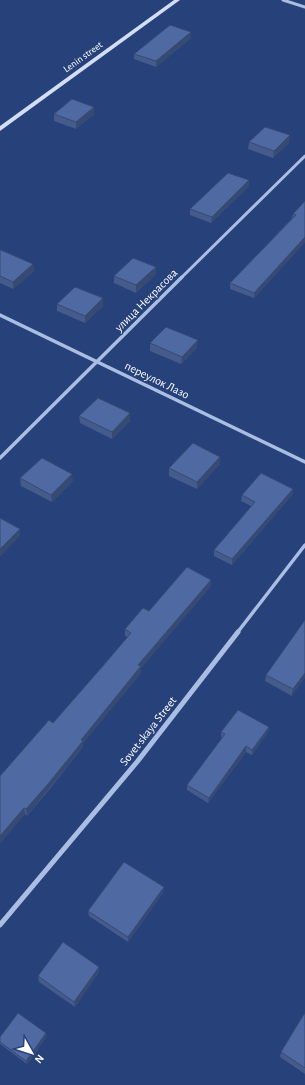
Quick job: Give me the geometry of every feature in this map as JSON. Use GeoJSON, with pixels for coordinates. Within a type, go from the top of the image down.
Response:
{"type":"FeatureCollection","features":[{"type":"Feature","properties":{"kind":"main road","name":"Lenin street"},"geometry":{"type":"LineString","coordinates":[[0,129],[177,0]]}},
{"type":"Feature","properties":{"kind":"street"},"geometry":{"type":"LineString","coordinates":[[282,0],[305,7]]}},
{"type":"Feature","properties":{"kind":"street","name":"улица Некрасова"},"geometry":{"type":"LineString","coordinates":[[0,458],[305,156]]}},
{"type":"Feature","properties":{"kind":"street","name":"переулок Лазо"},"geometry":{"type":"LineString","coordinates":[[0,315],[305,462]]}},
{"type":"Feature","properties":{"kind":"street","name":"Sovet·skaya Street"},"geometry":{"type":"LineString","coordinates":[[0,925],[137,762],[305,545]]}},
{"type":"Feature","properties":{"kind":"building"},"geometry":{"type":"Polygon","coordinates":[[[170,25],[191,32],[156,61],[134,54],[170,25]]]}},
{"type":"Feature","properties":{"kind":"building"},"geometry":{"type":"Polygon","coordinates":[[[72,99],[94,107],[76,122],[54,114],[72,99]]]}},
{"type":"Feature","properties":{"kind":"building"},"geometry":{"type":"Polygon","coordinates":[[[265,127],[290,135],[274,151],[249,142],[265,127]]]}},
{"type":"Feature","properties":{"kind":"building"},"geometry":{"type":"Polygon","coordinates":[[[228,173],[249,180],[212,217],[190,209],[228,173]]]}},
{"type":"Feature","properties":{"kind":"building"},"geometry":{"type":"Polygon","coordinates":[[[305,201],[305,237],[254,293],[230,283],[296,215],[293,214],[305,201]]]}},
{"type":"Feature","properties":{"kind":"building"},"geometry":{"type":"Polygon","coordinates":[[[1,250],[33,264],[13,282],[0,276],[1,250]]]}},
{"type":"Feature","properties":{"kind":"building"},"geometry":{"type":"Polygon","coordinates":[[[133,258],[156,267],[136,285],[114,276],[133,258]]]}},
{"type":"Feature","properties":{"kind":"building"},"geometry":{"type":"Polygon","coordinates":[[[75,287],[103,298],[85,316],[57,304],[75,287]]]}},
{"type":"Feature","properties":{"kind":"building"},"geometry":{"type":"Polygon","coordinates":[[[166,327],[198,340],[182,357],[150,343],[166,327]]]}},
{"type":"Feature","properties":{"kind":"building"},"geometry":{"type":"Polygon","coordinates":[[[98,398],[130,413],[112,432],[79,416],[98,398]]]}},
{"type":"Feature","properties":{"kind":"building"},"geometry":{"type":"Polygon","coordinates":[[[193,443],[220,457],[197,482],[169,468],[193,443]]]}},
{"type":"Feature","properties":{"kind":"building"},"geometry":{"type":"Polygon","coordinates":[[[42,458],[72,474],[51,495],[20,478],[42,458]]]}},
{"type":"Feature","properties":{"kind":"building"},"geometry":{"type":"Polygon","coordinates":[[[261,473],[293,489],[232,559],[214,550],[255,502],[242,495],[261,473]]]}},
{"type":"Feature","properties":{"kind":"building"},"geometry":{"type":"Polygon","coordinates":[[[0,518],[20,529],[0,549],[0,518]]]}},
{"type":"Feature","properties":{"kind":"building"},"geometry":{"type":"Polygon","coordinates":[[[187,567],[211,580],[138,665],[141,666],[81,740],[83,741],[48,784],[26,809],[24,808],[0,836],[0,776],[49,720],[53,723],[131,633],[125,629],[143,608],[149,611],[187,567]]]}},
{"type":"Feature","properties":{"kind":"building"},"geometry":{"type":"Polygon","coordinates":[[[305,620],[305,673],[293,689],[266,675],[305,620]]]}},
{"type":"Feature","properties":{"kind":"building"},"geometry":{"type":"Polygon","coordinates":[[[238,710],[269,727],[252,750],[246,746],[209,798],[187,785],[225,734],[221,732],[238,710]]]}},
{"type":"Feature","properties":{"kind":"building"},"geometry":{"type":"Polygon","coordinates":[[[124,862],[164,887],[128,937],[88,911],[124,862]]]}},
{"type":"Feature","properties":{"kind":"building"},"geometry":{"type":"Polygon","coordinates":[[[63,942],[99,967],[74,1002],[38,976],[63,942]]]}},
{"type":"Feature","properties":{"kind":"building"},"geometry":{"type":"Polygon","coordinates":[[[18,1013],[46,1033],[26,1061],[0,1042],[0,1037],[18,1013]]]}},
{"type":"Feature","properties":{"kind":"building"},"geometry":{"type":"Polygon","coordinates":[[[305,1014],[305,1068],[281,1052],[305,1014]]]}}]}
